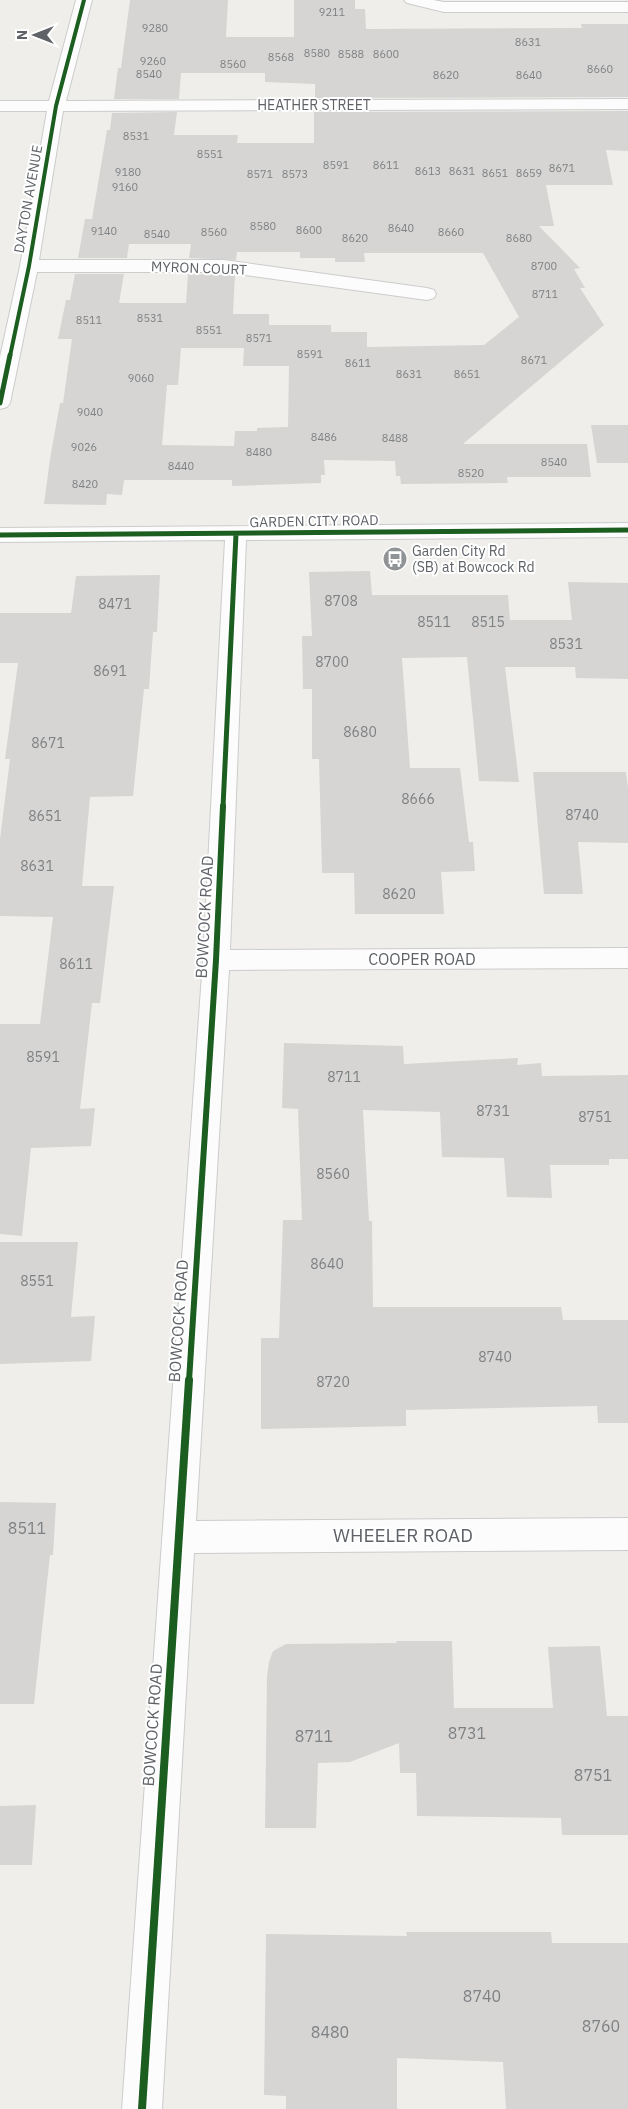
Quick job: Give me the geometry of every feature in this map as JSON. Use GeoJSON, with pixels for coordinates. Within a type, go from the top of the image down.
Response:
{"type":"FeatureCollection","features":[{"type":"Feature","properties":{"kind":"street","name":"DAYTON AVENUE"},"geometry":{"type":"LineString","coordinates":[[0,403],[6,350],[29,266],[56,106],[84,0]]}},
{"type":"Feature","properties":{"kind":"street"},"geometry":{"type":"LineString","coordinates":[[412,0],[444,7],[628,7]]}},
{"type":"Feature","properties":{"kind":"street","name":"HEATHER STREET"},"geometry":{"type":"LineString","coordinates":[[0,106],[628,104]]}},
{"type":"Feature","properties":{"kind":"street","name":"MYRON COURT"},"geometry":{"type":"LineString","coordinates":[[29,266],[224,266],[427,294]]}},
{"type":"Feature","properties":{"kind":"street","name":"GARDEN CITY ROAD"},"geometry":{"type":"LineString","coordinates":[[0,535],[628,530]]}},
{"type":"Feature","properties":{"kind":"street","name":"BOWCOCK ROAD"},"geometry":{"type":"LineString","coordinates":[[142,2109],[216,960],[236,534]]}},
{"type":"Feature","properties":{"kind":"street","name":"COOPER ROAD"},"geometry":{"type":"LineString","coordinates":[[216,960],[628,958]]}},
{"type":"Feature","properties":{"kind":"street","name":"WHEELER ROAD"},"geometry":{"type":"LineString","coordinates":[[178,1537],[628,1534]]}},
{"type":"Feature","properties":{"kind":"building"},"geometry":{"type":"Polygon","coordinates":[[[130,0],[228,0],[226,37],[294,37],[294,0],[355,0],[355,9],[365,9],[366,29],[582,28],[581,24],[628,24],[628,97],[315,98],[315,84],[265,82],[265,73],[181,73],[179,99],[114,99],[118,68],[121,68],[130,0]]]}},
{"type":"Feature","properties":{"kind":"building"},"geometry":{"type":"Polygon","coordinates":[[[628,111],[628,151],[606,150],[613,185],[546,185],[554,226],[539,226],[580,268],[574,269],[585,288],[580,288],[604,325],[463,444],[587,444],[591,477],[507,477],[508,483],[401,484],[400,476],[396,476],[395,461],[324,460],[325,475],[321,475],[321,483],[232,486],[232,480],[124,480],[122,495],[107,494],[106,505],[44,504],[60,403],[63,403],[72,339],[58,339],[66,300],[70,300],[75,274],[124,274],[119,303],[186,303],[188,274],[235,275],[233,314],[269,314],[269,325],[331,325],[331,332],[367,332],[367,347],[484,345],[519,317],[483,253],[364,253],[365,262],[335,262],[335,258],[300,258],[300,252],[237,252],[236,260],[189,258],[191,244],[129,244],[127,258],[78,258],[85,219],[92,219],[107,130],[110,130],[112,113],[177,112],[174,135],[238,135],[237,143],[314,143],[314,112],[628,111]],[[181,348],[178,385],[167,385],[162,445],[234,446],[235,431],[257,431],[257,428],[288,427],[289,366],[243,366],[244,348],[181,348]]]}},
{"type":"Feature","properties":{"kind":"building"},"geometry":{"type":"Polygon","coordinates":[[[591,425],[628,425],[628,463],[597,463],[591,425]]]}},
{"type":"Feature","properties":{"kind":"building"},"geometry":{"type":"Polygon","coordinates":[[[370,571],[372,595],[508,595],[510,620],[572,620],[568,582],[628,583],[628,679],[576,678],[575,667],[505,667],[519,782],[479,781],[467,657],[402,658],[410,768],[460,768],[469,842],[473,842],[475,871],[441,872],[444,914],[355,914],[354,873],[322,873],[319,759],[312,759],[312,689],[303,689],[302,636],[312,636],[309,572],[370,571]]]}},
{"type":"Feature","properties":{"kind":"building"},"geometry":{"type":"Polygon","coordinates":[[[160,575],[157,632],[153,632],[149,689],[144,689],[133,796],[90,797],[82,886],[114,886],[100,1003],[92,1003],[80,1109],[95,1108],[91,1146],[31,1148],[22,1236],[0,1234],[0,1024],[40,1024],[53,917],[0,916],[0,839],[10,759],[5,759],[18,663],[0,663],[0,613],[71,613],[76,576],[160,575]]]}},
{"type":"Feature","properties":{"kind":"building"},"geometry":{"type":"Polygon","coordinates":[[[533,772],[626,772],[628,789],[628,843],[578,842],[583,894],[544,894],[533,772]]]}},
{"type":"Feature","properties":{"kind":"building"},"geometry":{"type":"Polygon","coordinates":[[[284,1043],[403,1046],[404,1064],[518,1058],[517,1065],[541,1063],[542,1076],[628,1075],[628,1159],[609,1159],[609,1165],[550,1165],[552,1198],[507,1197],[504,1158],[442,1157],[440,1112],[363,1110],[369,1221],[372,1221],[373,1307],[561,1307],[563,1320],[628,1320],[628,1423],[598,1423],[597,1406],[406,1410],[406,1426],[261,1429],[261,1338],[279,1338],[283,1220],[302,1220],[298,1109],[282,1108],[284,1043]]]}},
{"type":"Feature","properties":{"kind":"building"},"geometry":{"type":"Polygon","coordinates":[[[0,1242],[78,1242],[71,1317],[95,1316],[91,1361],[0,1364],[0,1242]]]}},
{"type":"Feature","properties":{"kind":"building"},"geometry":{"type":"Polygon","coordinates":[[[0,1502],[56,1503],[53,1555],[50,1555],[34,1704],[0,1704],[0,1502]]]}},
{"type":"Feature","properties":{"kind":"building"},"geometry":{"type":"Polygon","coordinates":[[[396,1641],[452,1641],[454,1708],[553,1708],[548,1647],[600,1646],[607,1716],[628,1716],[628,1835],[562,1835],[561,1818],[417,1816],[416,1773],[400,1773],[399,1743],[350,1762],[318,1763],[316,1828],[265,1828],[267,1677],[273,1651],[286,1644],[397,1643],[396,1641]]]}},
{"type":"Feature","properties":{"kind":"building"},"geometry":{"type":"Polygon","coordinates":[[[36,1805],[32,1865],[0,1865],[0,1806],[36,1805]]]}},
{"type":"Feature","properties":{"kind":"building"},"geometry":{"type":"Polygon","coordinates":[[[406,1932],[551,1932],[552,1943],[628,1943],[628,2109],[506,2109],[503,2062],[397,2058],[397,2109],[286,2109],[286,2096],[264,2095],[266,1934],[407,1936],[406,1932]]]}},
{"type":"Feature","properties":{"kind":"cycle path"},"geometry":{"type":"LineString","coordinates":[[0,403],[29,266],[56,106],[84,0]]}},
{"type":"Feature","properties":{"kind":"cycle path"},"geometry":{"type":"LineString","coordinates":[[0,535],[628,530]]}},
{"type":"Feature","properties":{"kind":"cycle path"},"geometry":{"type":"LineString","coordinates":[[142,2109],[216,960],[236,534]]}},
{"type":"Feature","properties":{"kind":"place","name":"Garden City Rd (SB) at Bowcock Rd"},"geometry":{"type":"Point","coordinates":[395,559]}}]}
